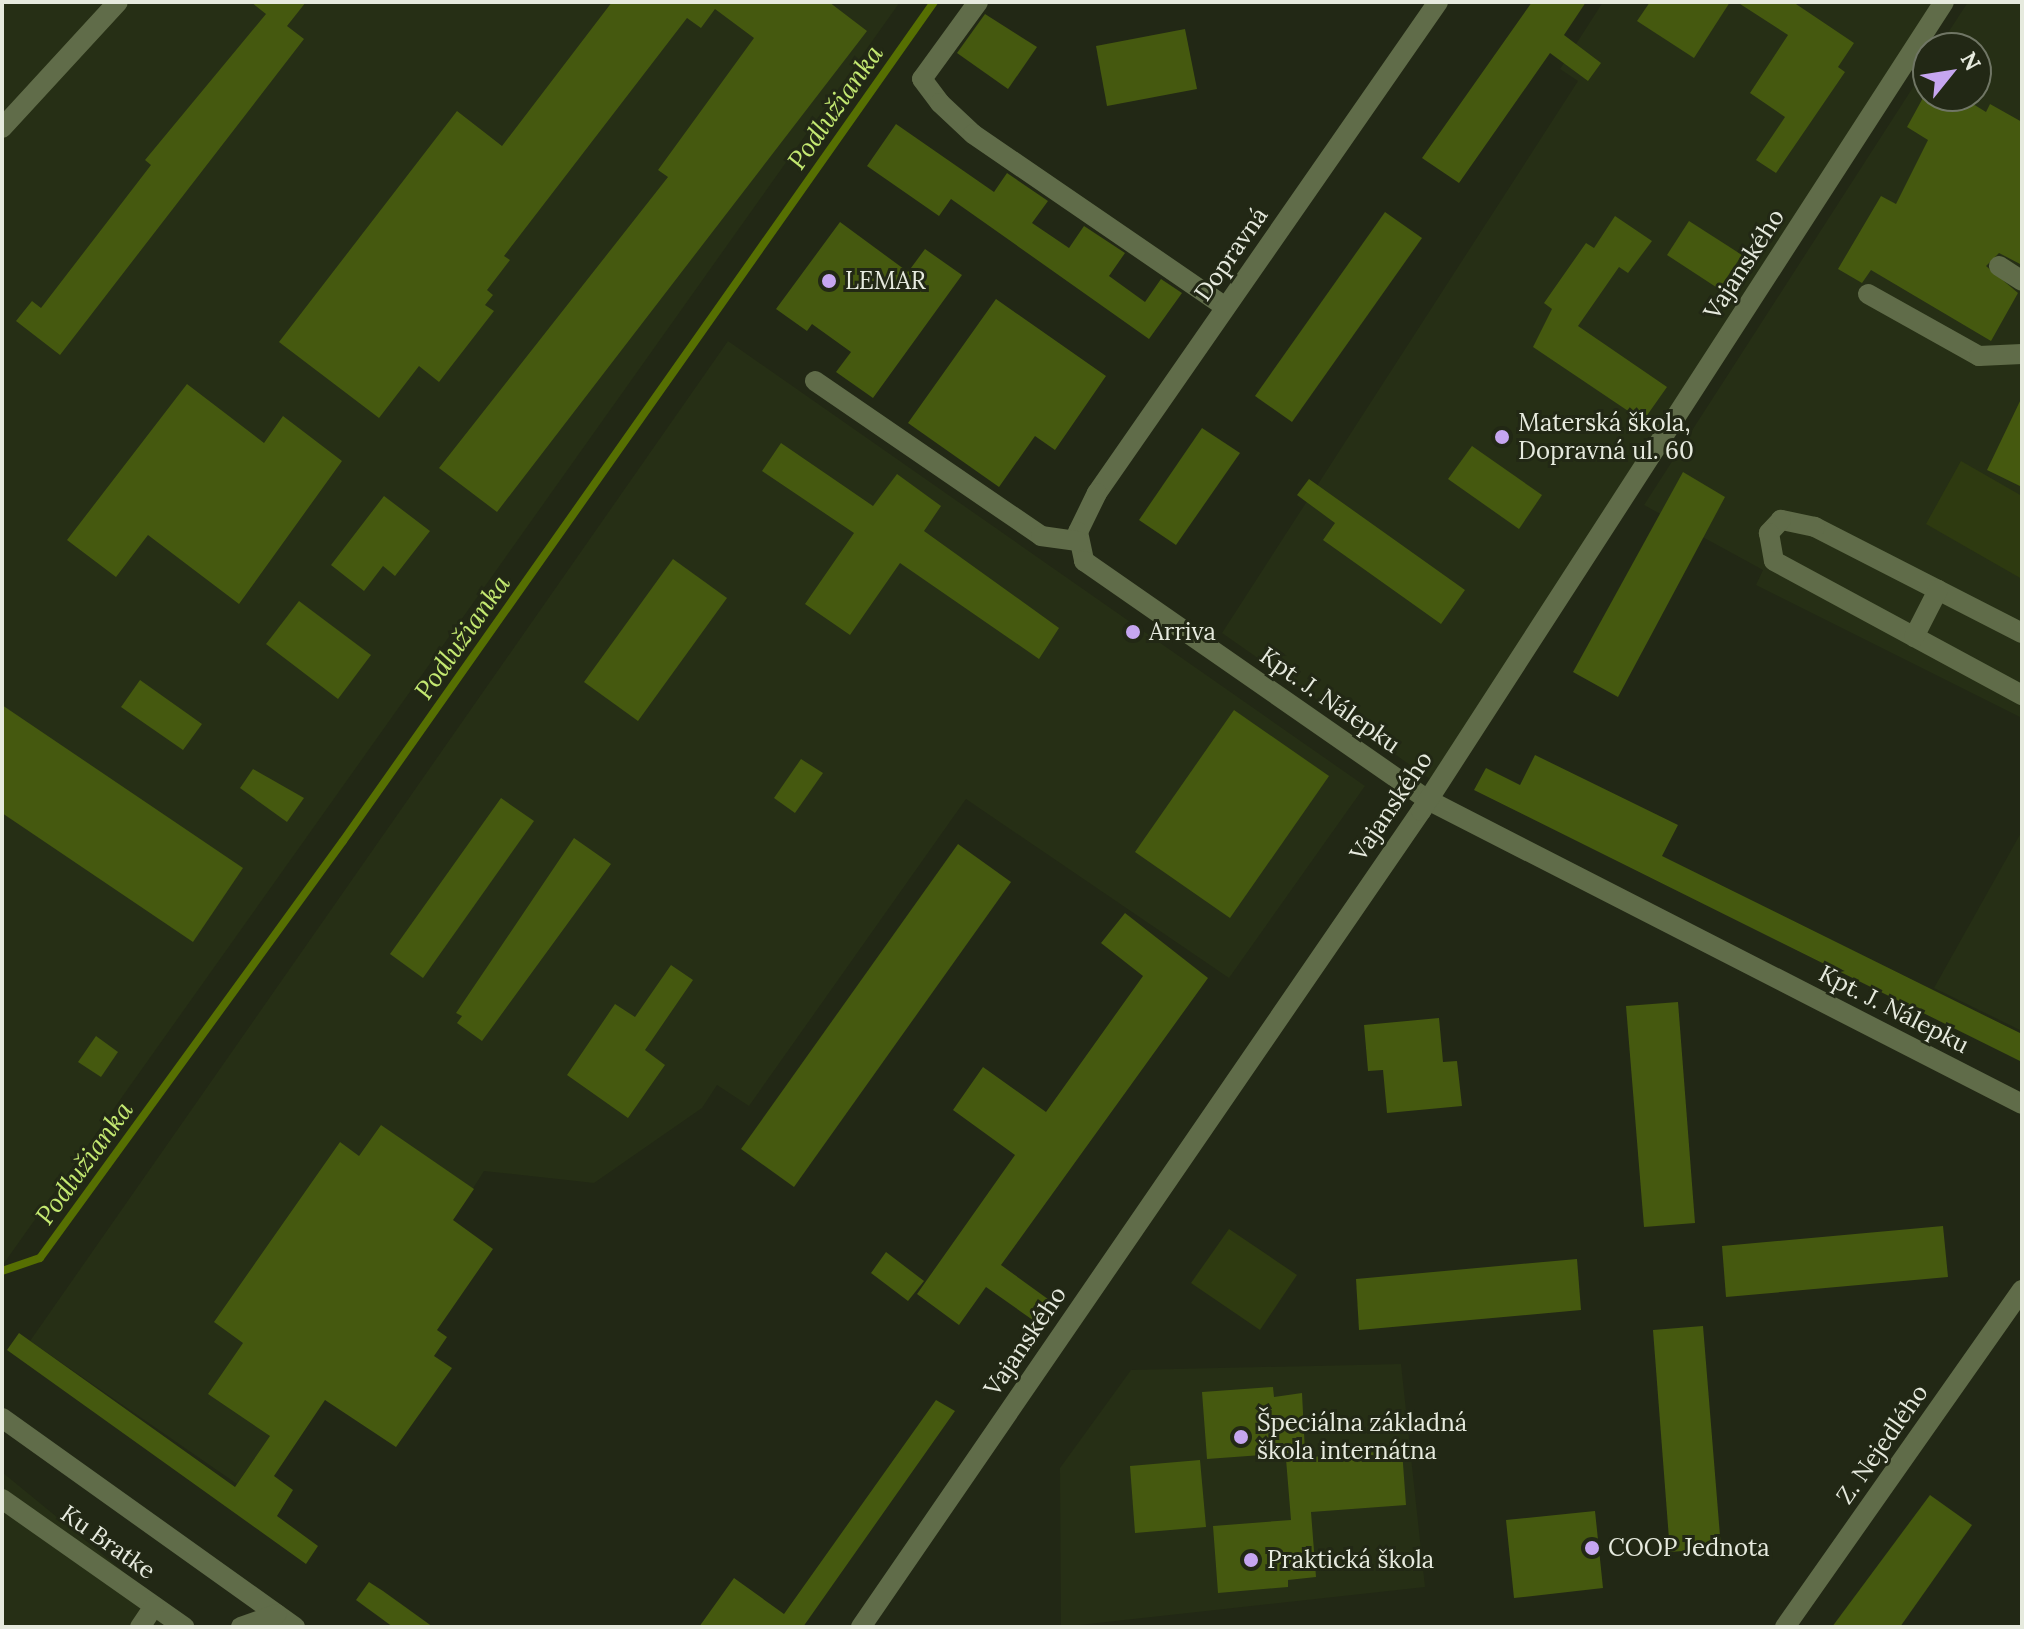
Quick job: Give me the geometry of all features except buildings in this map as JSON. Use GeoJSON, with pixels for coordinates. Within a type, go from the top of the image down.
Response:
{"type":"FeatureCollection","features":[{"type":"Feature","properties":{"kind":"street"},"geometry":{"type":"LineString","coordinates":[[2,128],[118,2]]}},
{"type":"Feature","properties":{"kind":"street"},"geometry":{"type":"LineString","coordinates":[[978,2],[922,79],[940,103],[973,134],[1226,307]]}},
{"type":"Feature","properties":{"kind":"street","name":"Dopravná"},"geometry":{"type":"LineString","coordinates":[[1078,541],[1081,520],[1097,493],[1438,2]]}},
{"type":"Feature","properties":{"kind":"street","name":"Vajanského"},"geometry":{"type":"LineString","coordinates":[[861,1627],[1428,800],[1944,2]]}},
{"type":"Feature","properties":{"kind":"street"},"geometry":{"type":"LineString","coordinates":[[1999,266],[2022,281]]}},
{"type":"Feature","properties":{"kind":"street"},"geometry":{"type":"LineString","coordinates":[[1868,294],[1979,356],[2022,354]]}},
{"type":"Feature","properties":{"kind":"street"},"geometry":{"type":"LineString","coordinates":[[815,381],[1041,536],[1078,541]]}},
{"type":"Feature","properties":{"kind":"street"},"geometry":{"type":"LineString","coordinates":[[2022,633],[1815,527],[1781,520],[1769,533],[1774,561],[2022,695]]}},
{"type":"Feature","properties":{"kind":"street","name":"Kpt. J. Nálepku"},"geometry":{"type":"LineString","coordinates":[[1078,541],[1096,572],[1428,800],[2022,1104]]}},
{"type":"Feature","properties":{"kind":"street"},"geometry":{"type":"LineString","coordinates":[[1914,637],[1938,590]]}},
{"type":"Feature","properties":{"kind":"street","name":"Z. Nejedlého"},"geometry":{"type":"LineString","coordinates":[[1785,1627],[2022,1290]]}},
{"type":"Feature","properties":{"kind":"street"},"geometry":{"type":"LineString","coordinates":[[2,1418],[295,1627]]}},
{"type":"Feature","properties":{"kind":"street","name":"Ku Bratke"},"geometry":{"type":"LineString","coordinates":[[2,1499],[184,1627]]}},
{"type":"Feature","properties":{"kind":"street"},"geometry":{"type":"LineString","coordinates":[[140,1627],[154,1606]]}},
{"type":"Feature","properties":{"kind":"street"},"geometry":{"type":"LineString","coordinates":[[241,1627],[277,1614]]}},
{"type":"Feature","properties":{"kind":"shaded area"},"geometry":{"type":"Polygon","coordinates":[[[2,2],[900,2],[2,1266],[2,2]]]}},
{"type":"Feature","properties":{"kind":"shaded area","name":"Materská škola, Dopravná ul. 60"},"geometry":{"type":"Polygon","coordinates":[[[1603,2],[1933,2],[1433,781],[1222,633],[1578,81],[1560,69],[1603,2]]]}},
{"type":"Feature","properties":{"kind":"shaded area"},"geometry":{"type":"Polygon","coordinates":[[[1968,2],[2022,2],[2022,718],[1756,585],[1763,570],[1644,505],[1912,89],[1912,112],[1992,112],[1992,32],[1948,32],[1968,2]]]}},
{"type":"Feature","properties":{"kind":"shaded area","name":"Arriva"},"geometry":{"type":"Polygon","coordinates":[[[728,341],[1365,786],[1229,978],[966,799],[749,1106],[717,1085],[702,1108],[594,1183],[484,1171],[453,1220],[305,1387],[237,1484],[30,1341],[728,341]]]}},
{"type":"Feature","properties":{"kind":"shaded area"},"geometry":{"type":"Polygon","coordinates":[[[1961,461],[2022,496],[2022,579],[1926,524],[1961,461]]]}},
{"type":"Feature","properties":{"kind":"shaded area"},"geometry":{"type":"Polygon","coordinates":[[[2022,831],[2022,1031],[1934,988],[2022,831]]]}},
{"type":"Feature","properties":{"kind":"shaded area"},"geometry":{"type":"Polygon","coordinates":[[[1229,1229],[1297,1275],[1260,1330],[1191,1283],[1229,1229]]]}},
{"type":"Feature","properties":{"kind":"shaded area"},"geometry":{"type":"Polygon","coordinates":[[[1401,1364],[1425,1587],[1061,1627],[1060,1468],[1131,1370],[1401,1364]]]}},
{"type":"Feature","properties":{"kind":"shaded area"},"geometry":{"type":"Polygon","coordinates":[[[2,1472],[191,1627],[2,1627],[2,1472]]]}},
{"type":"Feature","properties":{"kind":"waterway","name":"Podlužianka"},"geometry":{"type":"LineString","coordinates":[[2,1271],[40,1258],[343,841],[934,2]]}},
{"type":"Feature","properties":{"kind":"place","name":"LEMAR"},"geometry":{"type":"Point","coordinates":[829,281]}},
{"type":"Feature","properties":{"kind":"place","name":"Materská škola, Dopravná ul. 60"},"geometry":{"type":"Point","coordinates":[1502,437]}},
{"type":"Feature","properties":{"kind":"place","name":"Arriva"},"geometry":{"type":"Point","coordinates":[1133,632]}},
{"type":"Feature","properties":{"kind":"place","name":"Špeciálna základná škola internátna"},"geometry":{"type":"Point","coordinates":[1241,1437]}},
{"type":"Feature","properties":{"kind":"place","name":"COOP Jednota"},"geometry":{"type":"Point","coordinates":[1592,1548]}},
{"type":"Feature","properties":{"kind":"place","name":"Praktická škola"},"geometry":{"type":"Point","coordinates":[1251,1560]}}]}
